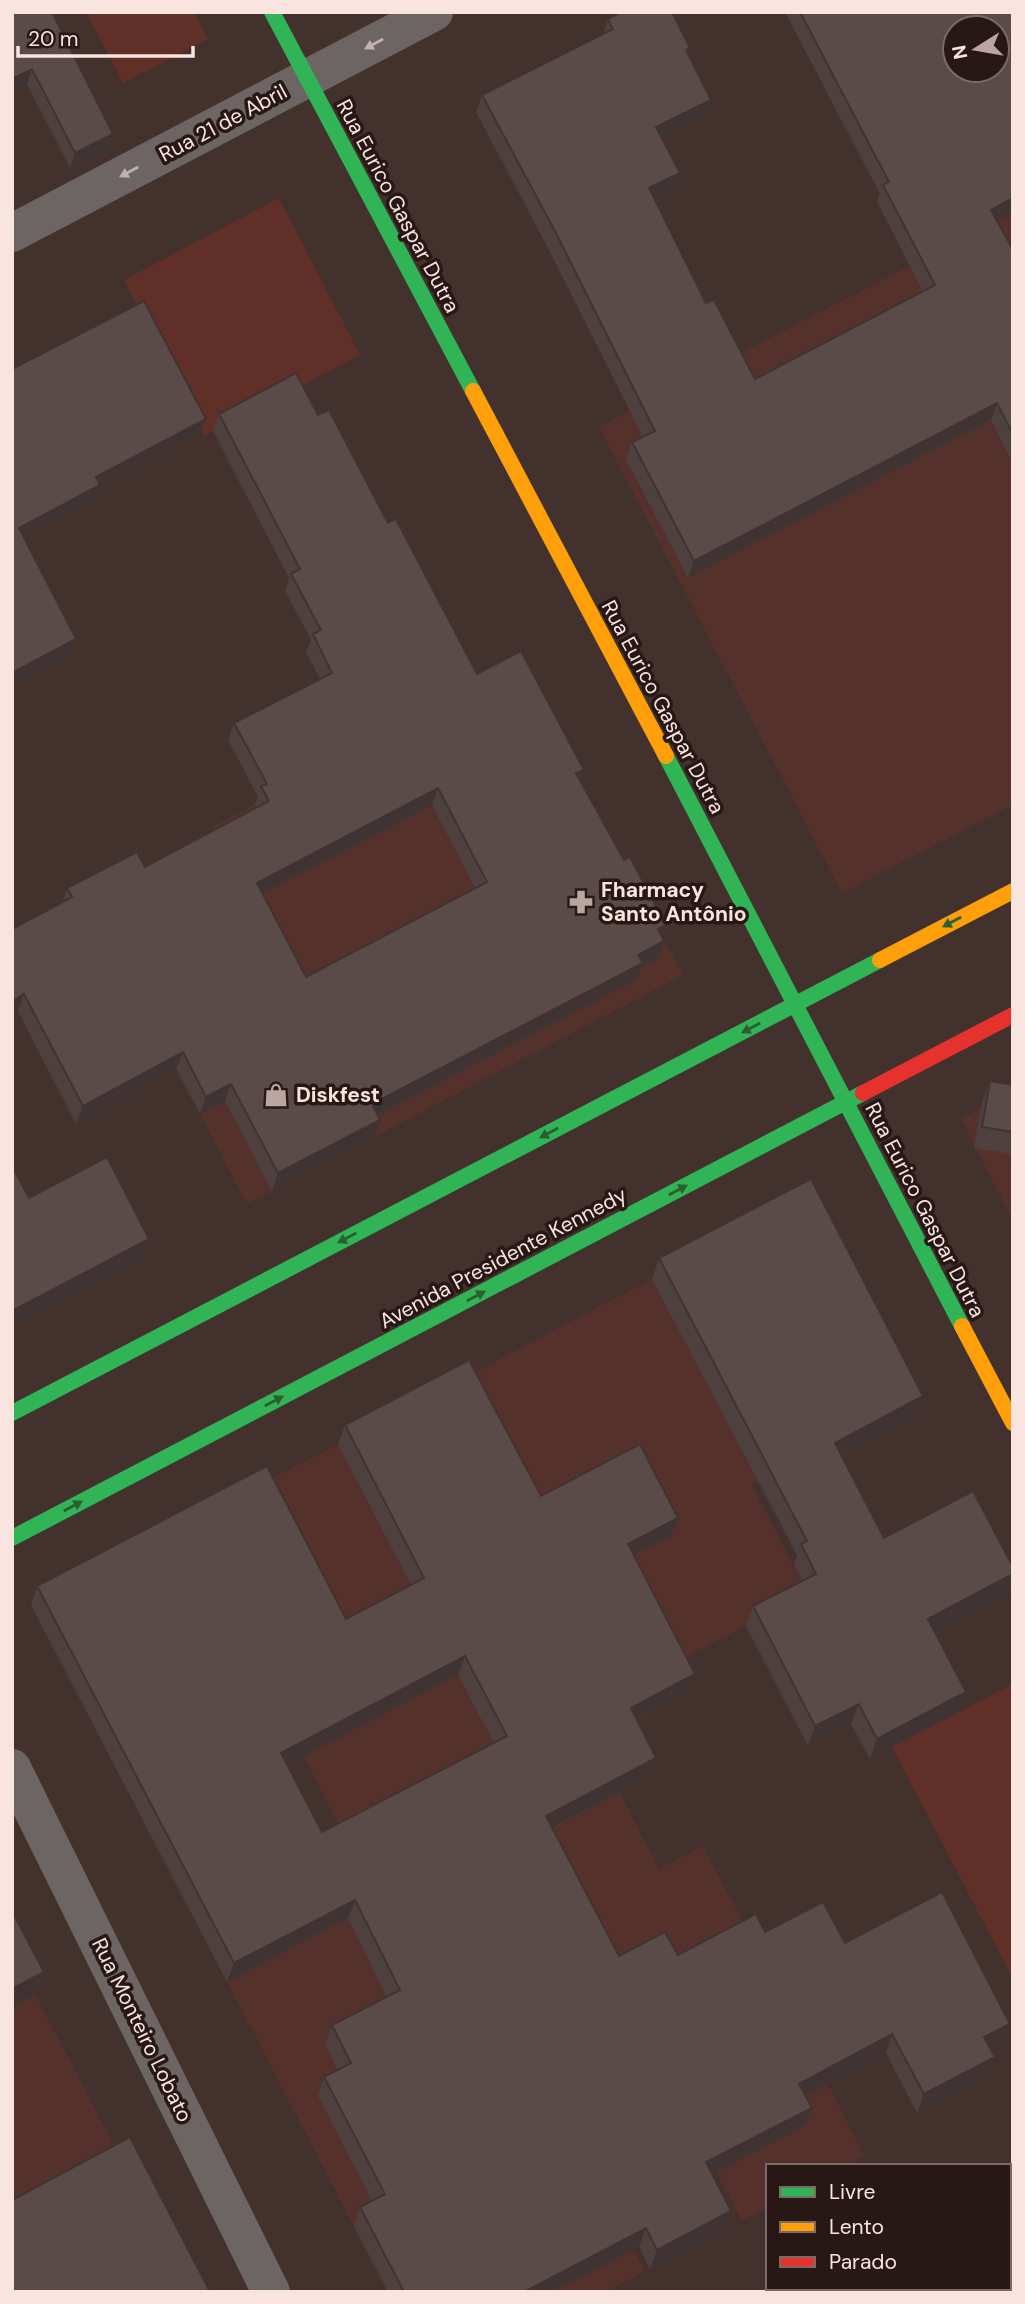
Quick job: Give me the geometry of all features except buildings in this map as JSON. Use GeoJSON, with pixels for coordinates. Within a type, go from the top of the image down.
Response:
{"type":"FeatureCollection","features":[{"type":"Feature","properties":{"kind":"main road","name":"Rua Eurico Gaspar Dutra"},"geometry":{"type":"LineString","coordinates":[[272,12],[797,1003],[1013,1423]]}},
{"type":"Feature","properties":{"kind":"main road"},"geometry":{"type":"LineString","coordinates":[[12,1413],[1013,891]]}},
{"type":"Feature","properties":{"kind":"main road","name":"Avenida Presidente Kennedy"},"geometry":{"type":"LineString","coordinates":[[12,1538],[1013,1016]]}},
{"type":"Feature","properties":{"kind":"street","name":"Rua 21 de Abril"},"geometry":{"type":"LineString","coordinates":[[12,233],[435,12]]}},
{"type":"Feature","properties":{"kind":"street","name":"Rua Monteiro Lobato"},"geometry":{"type":"LineString","coordinates":[[12,1768],[271,2292]]}},
{"type":"Feature","properties":{"kind":"shaded area"},"geometry":{"type":"Polygon","coordinates":[[[86,12],[194,12],[208,39],[123,83],[86,12]]]}},
{"type":"Feature","properties":{"kind":"shaded area"},"geometry":{"type":"Polygon","coordinates":[[[279,198],[360,355],[204,436],[124,280],[279,198]]]}},
{"type":"Feature","properties":{"kind":"shaded area"},"geometry":{"type":"Polygon","coordinates":[[[1013,212],[1013,805],[842,893],[599,427],[1013,212]]]}},
{"type":"Feature","properties":{"kind":"shaded area"},"geometry":{"type":"Polygon","coordinates":[[[521,664],[683,975],[247,1204],[151,1020],[250,901],[212,827],[521,664]]]}},
{"type":"Feature","properties":{"kind":"shaded area"},"geometry":{"type":"Polygon","coordinates":[[[1013,1092],[1013,1220],[961,1119],[1013,1092]]]}},
{"type":"Feature","properties":{"kind":"shaded area"},"geometry":{"type":"Polygon","coordinates":[[[804,1199],[916,1416],[770,1494],[765,1495],[758,1481],[751,1484],[808,1593],[579,1714],[659,1869],[703,1846],[865,2156],[851,2164],[766,2164],[766,2208],[742,2221],[660,2065],[564,2116],[645,2271],[606,2292],[388,2292],[193,1916],[345,1836],[256,1665],[260,1485],[804,1199]]]}},
{"type":"Feature","properties":{"kind":"shaded area"},"geometry":{"type":"Polygon","coordinates":[[[1013,1684],[1013,1979],[892,1747],[1013,1684]]]}},
{"type":"Feature","properties":{"kind":"shaded area"},"geometry":{"type":"Polygon","coordinates":[[[12,1949],[117,2151],[12,2292],[12,1949]]]}},
{"type":"Feature","properties":{"kind":"traffic: fast"},"geometry":{"type":"LineString","coordinates":[[272,12],[473,391]]}},
{"type":"Feature","properties":{"kind":"traffic: fast"},"geometry":{"type":"LineString","coordinates":[[666,756],[962,1326]]}},
{"type":"Feature","properties":{"kind":"traffic: fast"},"geometry":{"type":"LineString","coordinates":[[12,1413],[880,960]]}},
{"type":"Feature","properties":{"kind":"traffic: fast"},"geometry":{"type":"LineString","coordinates":[[12,1538],[863,1093]]}},
{"type":"Feature","properties":{"kind":"traffic: slow"},"geometry":{"type":"LineString","coordinates":[[473,391],[666,756]]}},
{"type":"Feature","properties":{"kind":"traffic: slow"},"geometry":{"type":"LineString","coordinates":[[880,960],[1013,891]]}},
{"type":"Feature","properties":{"kind":"traffic: slow"},"geometry":{"type":"LineString","coordinates":[[962,1326],[1013,1423]]}},
{"type":"Feature","properties":{"kind":"traffic: jam"},"geometry":{"type":"LineString","coordinates":[[863,1093],[1013,1015]]}},
{"type":"Feature","properties":{"kind":"place","name":"Fharmacy Santo Antônio"},"geometry":{"type":"Point","coordinates":[581,902]}},
{"type":"Feature","properties":{"kind":"place","name":"Diskfest"},"geometry":{"type":"Point","coordinates":[276,1095]}}]}
